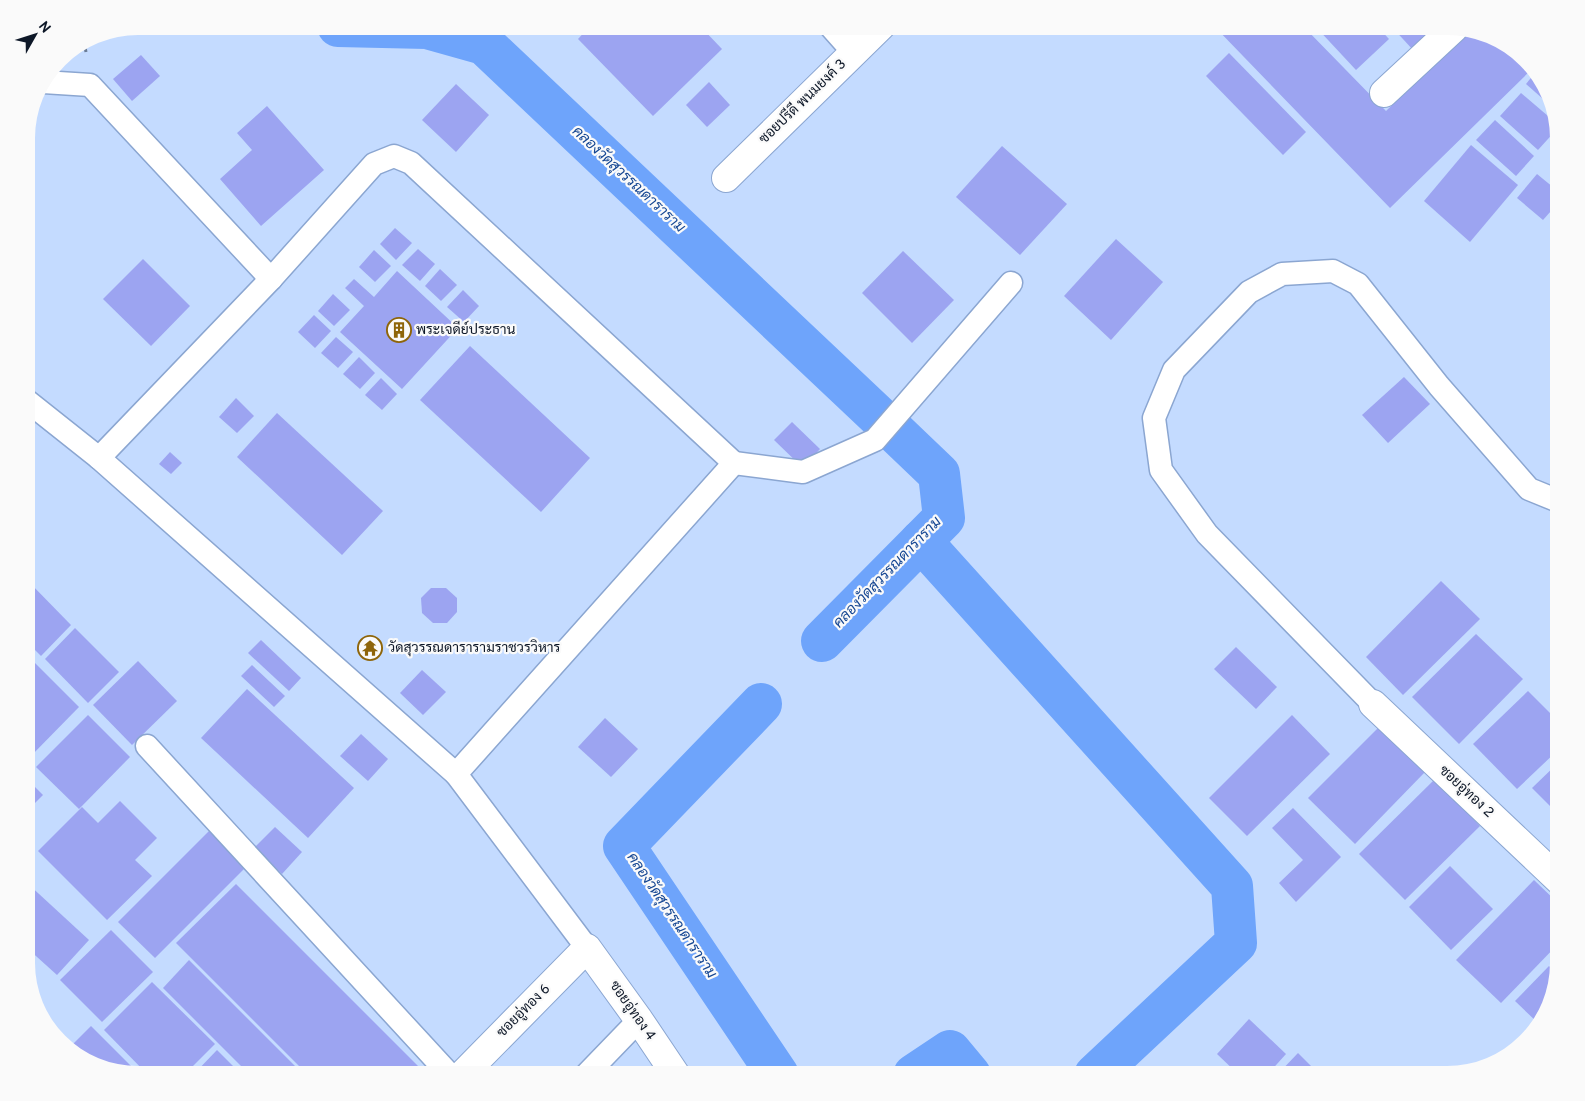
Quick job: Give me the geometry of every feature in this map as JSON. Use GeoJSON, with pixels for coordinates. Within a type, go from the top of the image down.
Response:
{"type":"FeatureCollection","features":[{"type":"Feature","properties":{"kind":"street","name":"ซอยปรีดี พนมยงค์ 3"},"geometry":{"type":"LineString","coordinates":[[726,178],[872,35]]}},
{"type":"Feature","properties":{"kind":"street"},"geometry":{"type":"LineString","coordinates":[[1384,93],[1446,35]]}},
{"type":"Feature","properties":{"kind":"street","name":"ซอยอู่ทอง 2"},"geometry":{"type":"LineString","coordinates":[[1373,704],[1550,871]]}},
{"type":"Feature","properties":{"kind":"street","name":"ซอยอู่ทอง 4"},"geometry":{"type":"LineString","coordinates":[[586,948],[670,1066]]}},
{"type":"Feature","properties":{"kind":"street","name":"ซอยอู่ทอง 6"},"geometry":{"type":"LineString","coordinates":[[471,1066],[586,948]]}},
{"type":"Feature","properties":{"kind":"lane"},"geometry":{"type":"LineString","coordinates":[[838,35],[854,53]]}},
{"type":"Feature","properties":{"kind":"lane"},"geometry":{"type":"LineString","coordinates":[[52,83],[90,85],[271,280]]}},
{"type":"Feature","properties":{"kind":"lane"},"geometry":{"type":"LineString","coordinates":[[99,458],[271,280],[374,164],[394,156],[411,163],[734,463],[803,472],[875,440],[1011,284]]}},
{"type":"Feature","properties":{"kind":"lane"},"geometry":{"type":"LineString","coordinates":[[1373,704],[1207,534],[1161,470],[1154,418],[1174,370],[1249,292],[1282,274],[1333,271],[1358,284],[1439,386],[1530,489],[1550,497]]}},
{"type":"Feature","properties":{"kind":"lane"},"geometry":{"type":"LineString","coordinates":[[35,407],[99,458],[456,774],[586,948]]}},
{"type":"Feature","properties":{"kind":"lane"},"geometry":{"type":"LineString","coordinates":[[456,774],[734,463]]}},
{"type":"Feature","properties":{"kind":"lane"},"geometry":{"type":"LineString","coordinates":[[146,746],[442,1066]]}},
{"type":"Feature","properties":{"kind":"lane"},"geometry":{"type":"LineString","coordinates":[[595,1066],[639,1020]]}},
{"type":"Feature","properties":{"kind":"building"},"geometry":{"type":"Polygon","coordinates":[[[582,35],[709,35],[722,49],[653,116],[578,39],[582,35]]]}},
{"type":"Feature","properties":{"kind":"building"},"geometry":{"type":"Polygon","coordinates":[[[1223,35],[1312,35],[1386,111],[1462,37],[1480,40],[1504,52],[1524,70],[1527,74],[1390,208],[1223,35]]]}},
{"type":"Feature","properties":{"kind":"building"},"geometry":{"type":"Polygon","coordinates":[[[1323,35],[1385,35],[1389,39],[1356,70],[1323,35]]]}},
{"type":"Feature","properties":{"kind":"building"},"geometry":{"type":"Polygon","coordinates":[[[1399,35],[1431,35],[1414,51],[1399,35]]]}},
{"type":"Feature","properties":{"kind":"building"},"geometry":{"type":"Polygon","coordinates":[[[1229,53],[1306,132],[1283,155],[1206,76],[1229,53]]]}},
{"type":"Feature","properties":{"kind":"building"},"geometry":{"type":"Polygon","coordinates":[[[141,55],[160,76],[132,101],[113,79],[141,55]]]}},
{"type":"Feature","properties":{"kind":"building"},"geometry":{"type":"Polygon","coordinates":[[[1531,78],[1541,97],[1526,84],[1531,78]]]}},
{"type":"Feature","properties":{"kind":"building"},"geometry":{"type":"Polygon","coordinates":[[[709,82],[730,105],[707,127],[686,105],[709,82]]]}},
{"type":"Feature","properties":{"kind":"building"},"geometry":{"type":"Polygon","coordinates":[[[456,84],[489,115],[456,152],[422,120],[456,84]]]}},
{"type":"Feature","properties":{"kind":"building"},"geometry":{"type":"Polygon","coordinates":[[[1521,93],[1547,115],[1550,137],[1538,150],[1500,116],[1521,93]]]}},
{"type":"Feature","properties":{"kind":"building"},"geometry":{"type":"Polygon","coordinates":[[[267,106],[324,170],[261,226],[220,179],[252,150],[237,133],[267,106]]]}},
{"type":"Feature","properties":{"kind":"building"},"geometry":{"type":"Polygon","coordinates":[[[1495,120],[1534,156],[1516,176],[1476,140],[1495,120]]]}},
{"type":"Feature","properties":{"kind":"building"},"geometry":{"type":"Polygon","coordinates":[[[1471,145],[1518,185],[1470,242],[1424,201],[1471,145]]]}},
{"type":"Feature","properties":{"kind":"building"},"geometry":{"type":"Polygon","coordinates":[[[1002,146],[1067,204],[1020,255],[956,197],[1002,146]]]}},
{"type":"Feature","properties":{"kind":"building"},"geometry":{"type":"Polygon","coordinates":[[[1537,174],[1550,185],[1550,212],[1543,220],[1517,198],[1537,174]]]}},
{"type":"Feature","properties":{"kind":"building"},"geometry":{"type":"Polygon","coordinates":[[[395,228],[412,243],[396,260],[380,244],[395,228]]]}},
{"type":"Feature","properties":{"kind":"building"},"geometry":{"type":"Polygon","coordinates":[[[1116,239],[1163,282],[1111,340],[1064,296],[1116,239]]]}},
{"type":"Feature","properties":{"kind":"building"},"geometry":{"type":"Polygon","coordinates":[[[418,249],[435,264],[420,281],[402,265],[418,249]]]}},
{"type":"Feature","properties":{"kind":"building"},"geometry":{"type":"Polygon","coordinates":[[[374,250],[391,266],[375,282],[359,267],[374,250]]]}},
{"type":"Feature","properties":{"kind":"building"},"geometry":{"type":"Polygon","coordinates":[[[903,251],[954,300],[912,343],[862,293],[903,251]]]}},
{"type":"Feature","properties":{"kind":"building"},"geometry":{"type":"Polygon","coordinates":[[[143,259],[190,306],[151,346],[103,299],[143,259]]]}},
{"type":"Feature","properties":{"kind":"building"},"geometry":{"type":"Polygon","coordinates":[[[440,269],[457,285],[441,301],[425,286],[440,269]]]}},
{"type":"Feature","properties":{"kind":"building","name":"พระเจดีย์ประธาน"},"geometry":{"type":"Polygon","coordinates":[[[397,271],[458,328],[402,389],[340,332],[364,306],[345,288],[354,279],[374,297],[397,271]]]}},
{"type":"Feature","properties":{"kind":"building"},"geometry":{"type":"Polygon","coordinates":[[[463,290],[479,306],[464,322],[447,307],[463,290]]]}},
{"type":"Feature","properties":{"kind":"building"},"geometry":{"type":"Polygon","coordinates":[[[333,294],[350,310],[334,326],[318,311],[333,294]]]}},
{"type":"Feature","properties":{"kind":"building"},"geometry":{"type":"Polygon","coordinates":[[[314,315],[331,331],[315,348],[298,332],[314,315]]]}},
{"type":"Feature","properties":{"kind":"building"},"geometry":{"type":"Polygon","coordinates":[[[336,337],[353,352],[338,368],[321,353],[336,337]]]}},
{"type":"Feature","properties":{"kind":"building"},"geometry":{"type":"Polygon","coordinates":[[[470,346],[590,458],[541,512],[420,400],[470,346]]]}},
{"type":"Feature","properties":{"kind":"building"},"geometry":{"type":"Polygon","coordinates":[[[359,357],[375,373],[360,389],[343,374],[359,357]]]}},
{"type":"Feature","properties":{"kind":"building"},"geometry":{"type":"Polygon","coordinates":[[[1404,377],[1430,404],[1388,443],[1362,415],[1404,377]]]}},
{"type":"Feature","properties":{"kind":"building"},"geometry":{"type":"Polygon","coordinates":[[[381,378],[397,394],[382,410],[365,395],[381,378]]]}},
{"type":"Feature","properties":{"kind":"building"},"geometry":{"type":"Polygon","coordinates":[[[236,398],[254,416],[237,433],[219,417],[236,398]]]}},
{"type":"Feature","properties":{"kind":"building"},"geometry":{"type":"Polygon","coordinates":[[[277,413],[383,511],[342,555],[237,457],[277,413]]]}},
{"type":"Feature","properties":{"kind":"building"},"geometry":{"type":"Polygon","coordinates":[[[792,422],[820,449],[803,468],[774,440],[792,422]]]}},
{"type":"Feature","properties":{"kind":"building"},"geometry":{"type":"Polygon","coordinates":[[[170,452],[182,463],[171,474],[159,464],[170,452]]]}},
{"type":"Feature","properties":{"kind":"building"},"geometry":{"type":"Polygon","coordinates":[[[1441,581],[1480,619],[1403,695],[1366,657],[1441,581]]]}},
{"type":"Feature","properties":{"kind":"building"},"geometry":{"type":"Polygon","coordinates":[[[35,588],[71,625],[41,656],[35,650],[35,588]]]}},
{"type":"Feature","properties":{"kind":"building"},"geometry":{"type":"Polygon","coordinates":[[[431,588],[446,588],[457,598],[457,612],[447,623],[433,623],[422,613],[421,598],[431,588]]]}},
{"type":"Feature","properties":{"kind":"building"},"geometry":{"type":"Polygon","coordinates":[[[75,628],[119,672],[88,703],[45,659],[75,628]]]}},
{"type":"Feature","properties":{"kind":"building"},"geometry":{"type":"Polygon","coordinates":[[[1476,634],[1523,679],[1459,744],[1412,697],[1476,634]]]}},
{"type":"Feature","properties":{"kind":"building"},"geometry":{"type":"Polygon","coordinates":[[[261,640],[301,678],[289,691],[248,653],[261,640]]]}},
{"type":"Feature","properties":{"kind":"building"},"geometry":{"type":"Polygon","coordinates":[[[1236,647],[1277,687],[1256,709],[1214,669],[1236,647]]]}},
{"type":"Feature","properties":{"kind":"building"},"geometry":{"type":"Polygon","coordinates":[[[138,661],[177,701],[132,745],[93,705],[138,661]]]}},
{"type":"Feature","properties":{"kind":"building"},"geometry":{"type":"Polygon","coordinates":[[[35,663],[79,707],[35,752],[35,663]]]}},
{"type":"Feature","properties":{"kind":"building"},"geometry":{"type":"Polygon","coordinates":[[[252,665],[285,696],[274,707],[241,676],[252,665]]]}},
{"type":"Feature","properties":{"kind":"building"},"geometry":{"type":"Polygon","coordinates":[[[422,670],[446,692],[423,715],[400,693],[422,670]]]}},
{"type":"Feature","properties":{"kind":"building"},"geometry":{"type":"Polygon","coordinates":[[[247,689],[354,788],[308,838],[201,738],[247,689]]]}},
{"type":"Feature","properties":{"kind":"building"},"geometry":{"type":"Polygon","coordinates":[[[1528,691],[1550,713],[1550,758],[1517,789],[1473,744],[1528,691]]]}},
{"type":"Feature","properties":{"kind":"building"},"geometry":{"type":"Polygon","coordinates":[[[88,715],[130,757],[79,809],[36,767],[88,715]]]}},
{"type":"Feature","properties":{"kind":"building"},"geometry":{"type":"Polygon","coordinates":[[[1292,715],[1330,754],[1247,836],[1209,798],[1292,715]]]}},
{"type":"Feature","properties":{"kind":"building"},"geometry":{"type":"Polygon","coordinates":[[[605,718],[638,749],[611,777],[578,747],[605,718]]]}},
{"type":"Feature","properties":{"kind":"building"},"geometry":{"type":"Polygon","coordinates":[[[1379,727],[1425,772],[1355,844],[1308,798],[1379,727]]]}},
{"type":"Feature","properties":{"kind":"building"},"geometry":{"type":"Polygon","coordinates":[[[361,734],[388,759],[368,781],[340,756],[361,734]]]}},
{"type":"Feature","properties":{"kind":"building"},"geometry":{"type":"Polygon","coordinates":[[[1550,771],[1550,806],[1532,788],[1550,771]]]}},
{"type":"Feature","properties":{"kind":"building"},"geometry":{"type":"Polygon","coordinates":[[[1435,779],[1480,826],[1405,900],[1359,854],[1435,779]]]}},
{"type":"Feature","properties":{"kind":"building"},"geometry":{"type":"Polygon","coordinates":[[[35,787],[43,795],[35,803],[35,787]]]}},
{"type":"Feature","properties":{"kind":"building"},"geometry":{"type":"Polygon","coordinates":[[[120,801],[157,838],[135,860],[152,876],[107,920],[38,851],[82,807],[98,823],[120,801]]]}},
{"type":"Feature","properties":{"kind":"building"},"geometry":{"type":"Polygon","coordinates":[[[1293,808],[1341,857],[1296,902],[1279,883],[1303,860],[1272,828],[1293,808]]]}},
{"type":"Feature","properties":{"kind":"building"},"geometry":{"type":"Polygon","coordinates":[[[275,827],[302,852],[282,874],[254,848],[275,827]]]}},
{"type":"Feature","properties":{"kind":"building"},"geometry":{"type":"Polygon","coordinates":[[[209,831],[245,868],[155,958],[118,922],[209,831]]]}},
{"type":"Feature","properties":{"kind":"building"},"geometry":{"type":"Polygon","coordinates":[[[1450,866],[1493,909],[1451,950],[1409,907],[1450,866]]]}},
{"type":"Feature","properties":{"kind":"building"},"geometry":{"type":"Polygon","coordinates":[[[1534,880],[1550,895],[1550,952],[1501,1003],[1456,960],[1534,880]]]}},
{"type":"Feature","properties":{"kind":"building"},"geometry":{"type":"Polygon","coordinates":[[[236,884],[418,1066],[299,1066],[176,943],[236,884]]]}},
{"type":"Feature","properties":{"kind":"building"},"geometry":{"type":"Polygon","coordinates":[[[35,890],[89,940],[57,975],[35,955],[35,890]]]}},
{"type":"Feature","properties":{"kind":"building"},"geometry":{"type":"Polygon","coordinates":[[[111,930],[153,972],[102,1022],[60,980],[111,930]]]}},
{"type":"Feature","properties":{"kind":"building"},"geometry":{"type":"Polygon","coordinates":[[[189,960],[295,1066],[241,1066],[163,988],[189,960]]]}},
{"type":"Feature","properties":{"kind":"building"},"geometry":{"type":"Polygon","coordinates":[[[1549,966],[1546,990],[1534,1019],[1515,1001],[1549,966]]]}},
{"type":"Feature","properties":{"kind":"building"},"geometry":{"type":"Polygon","coordinates":[[[152,982],[215,1044],[193,1066],[139,1066],[104,1030],[152,982]]]}},
{"type":"Feature","properties":{"kind":"building"},"geometry":{"type":"Polygon","coordinates":[[[1249,1019],[1286,1054],[1275,1066],[1230,1066],[1217,1054],[1249,1019]]]}},
{"type":"Feature","properties":{"kind":"building"},"geometry":{"type":"Polygon","coordinates":[[[91,1026],[130,1065],[105,1061],[81,1049],[74,1043],[91,1026]]]}},
{"type":"Feature","properties":{"kind":"building"},"geometry":{"type":"Polygon","coordinates":[[[217,1050],[233,1066],[202,1066],[217,1050]]]}},
{"type":"Feature","properties":{"kind":"building"},"geometry":{"type":"Polygon","coordinates":[[[1298,1053],[1311,1066],[1286,1066],[1298,1053]]]}},
{"type":"Feature","properties":{"kind":"waterway","name":"คลองวัดสุวรรณดาราราม"},"geometry":{"type":"LineString","coordinates":[[452,35],[484,44],[880,418]]}},
{"type":"Feature","properties":{"kind":"waterway","name":"คลองวัดสุวรรณดาราราม"},"geometry":{"type":"LineString","coordinates":[[822,641],[944,518],[939,474],[894,431]]}},
{"type":"Feature","properties":{"kind":"waterway"},"geometry":{"type":"LineString","coordinates":[[921,541],[1232,886],[1236,943],[1105,1066]]}},
{"type":"Feature","properties":{"kind":"waterway","name":"คลองวัดสุวรรณดาราราม"},"geometry":{"type":"LineString","coordinates":[[761,704],[624,846],[772,1066]]}},
{"type":"Feature","properties":{"kind":"waterway","name":"คลองวัดสุวรรณดาราราม"},"geometry":{"type":"LineString","coordinates":[[928,1066],[950,1051],[962,1066]]}},
{"type":"Feature","properties":{"kind":"place","name":"พระเจดีย์ประธาน"},"geometry":{"type":"Point","coordinates":[399,330]}},
{"type":"Feature","properties":{"kind":"place","name":"วัดสุวรรณดารารามราชวรวิหาร"},"geometry":{"type":"Point","coordinates":[370,648]}}]}
